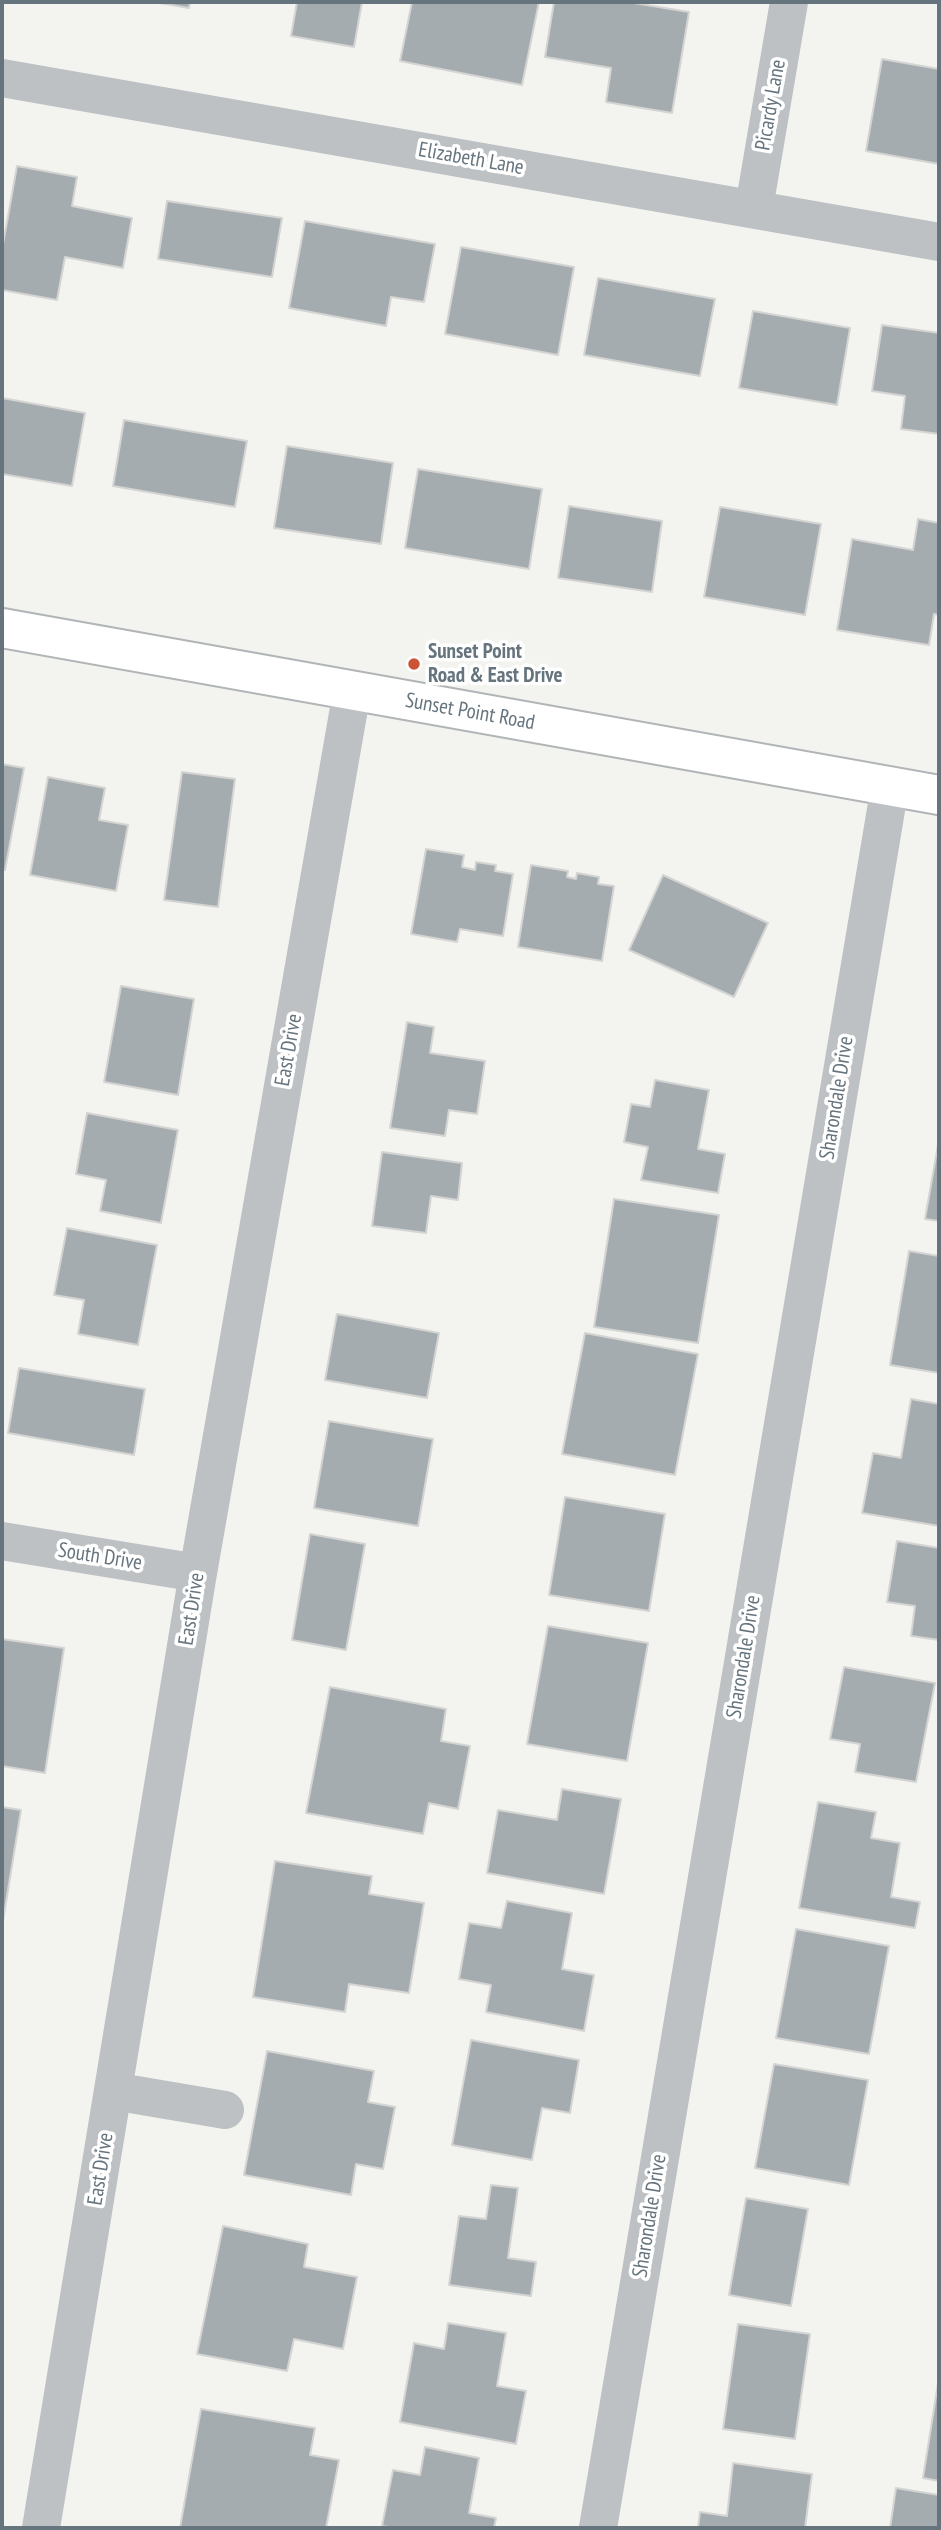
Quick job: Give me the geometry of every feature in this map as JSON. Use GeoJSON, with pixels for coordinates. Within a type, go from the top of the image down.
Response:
{"type":"FeatureCollection","features":[{"type":"Feature","properties":{"kind":"main road","name":"Sunset Point Road"},"geometry":{"type":"LineString","coordinates":[[2,628],[939,795]]}},
{"type":"Feature","properties":{"kind":"street","name":"Picardy Lane"},"geometry":{"type":"LineString","coordinates":[[754,208],[789,2]]}},
{"type":"Feature","properties":{"kind":"street","name":"Elizabeth Lane"},"geometry":{"type":"LineString","coordinates":[[2,78],[939,242]]}},
{"type":"Feature","properties":{"kind":"street","name":"East Drive"},"geometry":{"type":"LineString","coordinates":[[41,2528],[198,1573],[352,691]]}},
{"type":"Feature","properties":{"kind":"street","name":"Sharondale Drive"},"geometry":{"type":"LineString","coordinates":[[598,2528],[890,786]]}},
{"type":"Feature","properties":{"kind":"street","name":"South Drive"},"geometry":{"type":"LineString","coordinates":[[2,1541],[198,1573]]}},
{"type":"Feature","properties":{"kind":"street"},"geometry":{"type":"LineString","coordinates":[[113,2091],[225,2110]]}},
{"type":"Feature","properties":{"kind":"building"},"geometry":{"type":"Polygon","coordinates":[[[154,2],[190,2],[189,8],[154,2]]]}},
{"type":"Feature","properties":{"kind":"building"},"geometry":{"type":"Polygon","coordinates":[[[297,2],[362,2],[354,47],[291,36],[297,2]]]}},
{"type":"Feature","properties":{"kind":"building"},"geometry":{"type":"Polygon","coordinates":[[[412,2],[539,2],[522,85],[400,61],[412,2]]]}},
{"type":"Feature","properties":{"kind":"building"},"geometry":{"type":"Polygon","coordinates":[[[554,2],[628,2],[689,12],[672,113],[606,102],[611,68],[545,57],[554,2]]]}},
{"type":"Feature","properties":{"kind":"building"},"geometry":{"type":"Polygon","coordinates":[[[882,59],[939,69],[939,164],[866,151],[882,59]]]}},
{"type":"Feature","properties":{"kind":"building"},"geometry":{"type":"Polygon","coordinates":[[[17,166],[77,177],[72,206],[132,218],[123,268],[65,257],[57,300],[2,290],[2,250],[17,166]]]}},
{"type":"Feature","properties":{"kind":"building"},"geometry":{"type":"Polygon","coordinates":[[[167,201],[282,218],[272,277],[158,259],[167,201]]]}},
{"type":"Feature","properties":{"kind":"building"},"geometry":{"type":"Polygon","coordinates":[[[305,221],[435,244],[424,302],[391,297],[386,326],[289,308],[305,221]]]}},
{"type":"Feature","properties":{"kind":"building"},"geometry":{"type":"Polygon","coordinates":[[[461,247],[574,267],[558,355],[445,334],[461,247]]]}},
{"type":"Feature","properties":{"kind":"building"},"geometry":{"type":"Polygon","coordinates":[[[598,278],[715,299],[700,376],[584,355],[598,278]]]}},
{"type":"Feature","properties":{"kind":"building"},"geometry":{"type":"Polygon","coordinates":[[[753,311],[850,328],[837,405],[739,388],[753,311]]]}},
{"type":"Feature","properties":{"kind":"building"},"geometry":{"type":"Polygon","coordinates":[[[882,325],[939,333],[939,434],[901,429],[905,396],[872,391],[882,325]]]}},
{"type":"Feature","properties":{"kind":"building"},"geometry":{"type":"Polygon","coordinates":[[[2,398],[85,413],[72,486],[2,474],[2,398]]]}},
{"type":"Feature","properties":{"kind":"building"},"geometry":{"type":"Polygon","coordinates":[[[124,420],[247,441],[235,507],[113,486],[124,420]]]}},
{"type":"Feature","properties":{"kind":"building"},"geometry":{"type":"Polygon","coordinates":[[[287,446],[393,463],[381,544],[274,528],[287,446]]]}},
{"type":"Feature","properties":{"kind":"building"},"geometry":{"type":"Polygon","coordinates":[[[418,469],[542,489],[529,569],[405,548],[418,469]]]}},
{"type":"Feature","properties":{"kind":"building"},"geometry":{"type":"Polygon","coordinates":[[[569,506],[662,521],[652,592],[558,578],[569,506]]]}},
{"type":"Feature","properties":{"kind":"building"},"geometry":{"type":"Polygon","coordinates":[[[720,507],[821,524],[805,615],[704,597],[720,507]]]}},
{"type":"Feature","properties":{"kind":"building"},"geometry":{"type":"Polygon","coordinates":[[[918,519],[939,523],[939,615],[934,614],[929,645],[837,630],[852,539],[913,550],[918,519]]]}},
{"type":"Feature","properties":{"kind":"building"},"geometry":{"type":"Polygon","coordinates":[[[2,764],[24,768],[5,870],[2,869],[2,764]]]}},
{"type":"Feature","properties":{"kind":"building"},"geometry":{"type":"Polygon","coordinates":[[[182,772],[235,779],[218,907],[164,900],[182,772]]]}},
{"type":"Feature","properties":{"kind":"building"},"geometry":{"type":"Polygon","coordinates":[[[48,777],[105,788],[99,820],[128,825],[116,891],[30,875],[48,777]]]}},
{"type":"Feature","properties":{"kind":"building"},"geometry":{"type":"Polygon","coordinates":[[[426,849],[464,855],[462,867],[475,870],[476,862],[496,865],[495,871],[513,874],[503,936],[460,929],[457,942],[411,934],[426,849]]]}},
{"type":"Feature","properties":{"kind":"building"},"geometry":{"type":"Polygon","coordinates":[[[531,865],[568,871],[567,877],[576,879],[577,873],[599,877],[598,884],[614,886],[602,961],[518,947],[531,865]]]}},
{"type":"Feature","properties":{"kind":"building"},"geometry":{"type":"Polygon","coordinates":[[[663,875],[768,923],[734,997],[629,950],[663,875]]]}},
{"type":"Feature","properties":{"kind":"building"},"geometry":{"type":"Polygon","coordinates":[[[121,986],[194,999],[178,1095],[104,1082],[121,986]]]}},
{"type":"Feature","properties":{"kind":"building"},"geometry":{"type":"Polygon","coordinates":[[[407,1022],[434,1027],[430,1053],[485,1061],[477,1114],[449,1110],[445,1136],[390,1128],[407,1022]]]}},
{"type":"Feature","properties":{"kind":"building"},"geometry":{"type":"Polygon","coordinates":[[[655,1080],[709,1090],[698,1149],[725,1154],[718,1193],[641,1180],[648,1147],[624,1142],[631,1104],[650,1107],[655,1080]]]}},
{"type":"Feature","properties":{"kind":"building"},"geometry":{"type":"Polygon","coordinates":[[[87,1113],[178,1130],[161,1223],[100,1211],[106,1180],[76,1174],[87,1113]]]}},
{"type":"Feature","properties":{"kind":"building"},"geometry":{"type":"Polygon","coordinates":[[[939,1139],[939,1221],[925,1219],[939,1139]]]}},
{"type":"Feature","properties":{"kind":"building"},"geometry":{"type":"Polygon","coordinates":[[[382,1152],[462,1163],[458,1200],[431,1196],[426,1233],[372,1226],[382,1152]]]}},
{"type":"Feature","properties":{"kind":"building"},"geometry":{"type":"Polygon","coordinates":[[[614,1199],[719,1215],[698,1343],[594,1327],[614,1199]]]}},
{"type":"Feature","properties":{"kind":"building"},"geometry":{"type":"Polygon","coordinates":[[[67,1228],[157,1245],[138,1345],[78,1334],[84,1300],[54,1295],[67,1228]]]}},
{"type":"Feature","properties":{"kind":"building"},"geometry":{"type":"Polygon","coordinates":[[[909,1251],[939,1256],[939,1373],[890,1365],[909,1251]]]}},
{"type":"Feature","properties":{"kind":"building"},"geometry":{"type":"Polygon","coordinates":[[[337,1314],[439,1333],[427,1398],[325,1380],[337,1314]]]}},
{"type":"Feature","properties":{"kind":"building"},"geometry":{"type":"Polygon","coordinates":[[[585,1333],[698,1354],[675,1475],[562,1454],[585,1333]]]}},
{"type":"Feature","properties":{"kind":"building"},"geometry":{"type":"Polygon","coordinates":[[[19,1368],[145,1389],[134,1455],[8,1433],[19,1368]]]}},
{"type":"Feature","properties":{"kind":"building"},"geometry":{"type":"Polygon","coordinates":[[[911,1399],[939,1404],[939,1526],[862,1513],[873,1453],[901,1458],[911,1399]]]}},
{"type":"Feature","properties":{"kind":"building"},"geometry":{"type":"Polygon","coordinates":[[[329,1421],[433,1439],[418,1526],[314,1508],[329,1421]]]}},
{"type":"Feature","properties":{"kind":"building"},"geometry":{"type":"Polygon","coordinates":[[[565,1497],[665,1514],[649,1611],[549,1595],[565,1497]]]}},
{"type":"Feature","properties":{"kind":"building"},"geometry":{"type":"Polygon","coordinates":[[[310,1534],[365,1544],[346,1650],[292,1640],[310,1534]]]}},
{"type":"Feature","properties":{"kind":"building"},"geometry":{"type":"Polygon","coordinates":[[[897,1541],[939,1548],[939,1640],[911,1636],[915,1606],[887,1602],[897,1541]]]}},
{"type":"Feature","properties":{"kind":"building"},"geometry":{"type":"Polygon","coordinates":[[[548,1626],[648,1643],[627,1761],[527,1744],[548,1626]]]}},
{"type":"Feature","properties":{"kind":"building"},"geometry":{"type":"Polygon","coordinates":[[[2,1639],[64,1648],[45,1773],[2,1766],[2,1639]]]}},
{"type":"Feature","properties":{"kind":"building"},"geometry":{"type":"Polygon","coordinates":[[[844,1667],[935,1683],[916,1782],[855,1772],[860,1744],[830,1739],[844,1667]]]}},
{"type":"Feature","properties":{"kind":"building"},"geometry":{"type":"Polygon","coordinates":[[[330,1687],[446,1709],[441,1741],[470,1746],[458,1809],[429,1803],[423,1834],[306,1813],[330,1687]]]}},
{"type":"Feature","properties":{"kind":"building"},"geometry":{"type":"Polygon","coordinates":[[[562,1789],[621,1799],[604,1894],[487,1873],[498,1810],[557,1820],[562,1789]]]}},
{"type":"Feature","properties":{"kind":"building"},"geometry":{"type":"Polygon","coordinates":[[[818,1802],[876,1812],[871,1838],[900,1843],[891,1897],[920,1902],[915,1928],[799,1908],[818,1802]]]}},
{"type":"Feature","properties":{"kind":"building"},"geometry":{"type":"Polygon","coordinates":[[[2,1807],[21,1810],[2,1927],[2,1807]]]}},
{"type":"Feature","properties":{"kind":"building"},"geometry":{"type":"Polygon","coordinates":[[[275,1861],[372,1876],[369,1894],[424,1903],[409,1993],[349,1984],[345,2012],[253,1997],[275,1861]]]}},
{"type":"Feature","properties":{"kind":"building"},"geometry":{"type":"Polygon","coordinates":[[[507,1901],[572,1913],[562,1969],[594,1975],[584,2031],[486,2012],[491,1985],[459,1979],[469,1923],[501,1928],[507,1901]]]}},
{"type":"Feature","properties":{"kind":"building"},"geometry":{"type":"Polygon","coordinates":[[[796,1929],[889,1946],[869,2054],[776,2038],[796,1929]]]}},
{"type":"Feature","properties":{"kind":"building"},"geometry":{"type":"Polygon","coordinates":[[[471,2040],[579,2060],[570,2113],[542,2108],[532,2160],[452,2145],[471,2040]]]}},
{"type":"Feature","properties":{"kind":"building"},"geometry":{"type":"Polygon","coordinates":[[[267,2051],[374,2071],[368,2102],[395,2107],[383,2169],[356,2164],[351,2195],[244,2175],[267,2051]]]}},
{"type":"Feature","properties":{"kind":"building"},"geometry":{"type":"Polygon","coordinates":[[[774,2064],[868,2080],[849,2185],[755,2168],[774,2064]]]}},
{"type":"Feature","properties":{"kind":"building"},"geometry":{"type":"Polygon","coordinates":[[[491,2185],[518,2188],[508,2258],[536,2262],[531,2296],[449,2285],[459,2216],[486,2219],[491,2185]]]}},
{"type":"Feature","properties":{"kind":"building"},"geometry":{"type":"Polygon","coordinates":[[[746,2198],[808,2209],[791,2306],[729,2295],[746,2198]]]}},
{"type":"Feature","properties":{"kind":"building"},"geometry":{"type":"Polygon","coordinates":[[[223,2226],[308,2244],[304,2267],[357,2277],[343,2349],[294,2339],[287,2371],[197,2354],[223,2226]]]}},
{"type":"Feature","properties":{"kind":"building"},"geometry":{"type":"Polygon","coordinates":[[[448,2323],[506,2333],[497,2386],[526,2391],[516,2444],[400,2422],[414,2343],[444,2349],[448,2323]]]}},
{"type":"Feature","properties":{"kind":"building"},"geometry":{"type":"Polygon","coordinates":[[[738,2324],[810,2334],[795,2439],[723,2429],[738,2324]]]}},
{"type":"Feature","properties":{"kind":"building"},"geometry":{"type":"Polygon","coordinates":[[[939,2377],[939,2481],[923,2478],[939,2377]]]}},
{"type":"Feature","properties":{"kind":"building"},"geometry":{"type":"Polygon","coordinates":[[[201,2409],[315,2428],[310,2455],[339,2460],[326,2528],[180,2528],[201,2409]]]}},
{"type":"Feature","properties":{"kind":"building"},"geometry":{"type":"Polygon","coordinates":[[[425,2447],[479,2458],[469,2513],[496,2518],[494,2528],[382,2526],[393,2470],[420,2475],[425,2447]]]}},
{"type":"Feature","properties":{"kind":"building"},"geometry":{"type":"Polygon","coordinates":[[[733,2463],[812,2474],[805,2528],[698,2528],[700,2512],[727,2516],[733,2463]]]}},
{"type":"Feature","properties":{"kind":"building"},"geometry":{"type":"Polygon","coordinates":[[[896,2488],[939,2495],[939,2528],[890,2528],[896,2488]]]}},
{"type":"Feature","properties":{"kind":"place","name":"Sunset Point Road & East Drive"},"geometry":{"type":"Point","coordinates":[414,664]}}]}
